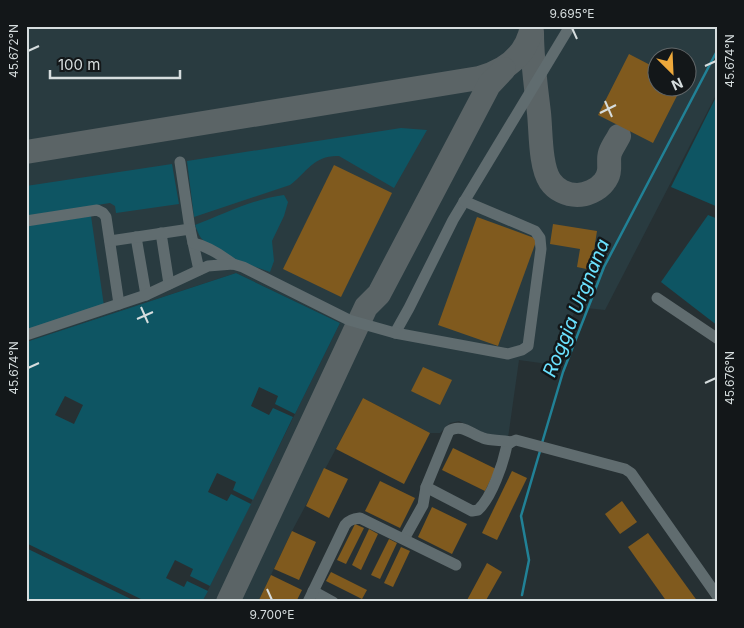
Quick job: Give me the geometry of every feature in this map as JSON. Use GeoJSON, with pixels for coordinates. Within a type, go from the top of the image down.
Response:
{"type":"FeatureCollection","features":[{"type":"Feature","properties":{"kind":"street"},"geometry":{"type":"LineString","coordinates":[[395,333],[417,293],[452,220],[570,26]]}},
{"type":"Feature","properties":{"kind":"street"},"geometry":{"type":"LineString","coordinates":[[180,162],[190,229],[199,270]]}},
{"type":"Feature","properties":{"kind":"street"},"geometry":{"type":"LineString","coordinates":[[193,243],[201,244],[233,264],[243,267],[349,320],[395,333],[508,354],[522,350],[528,346],[541,249],[540,238],[535,231],[464,201]]}},
{"type":"Feature","properties":{"kind":"street"},"geometry":{"type":"LineString","coordinates":[[26,221],[97,210],[103,213],[106,217],[120,304]]}},
{"type":"Feature","properties":{"kind":"street"},"geometry":{"type":"LineString","coordinates":[[110,241],[190,229]]}},
{"type":"Feature","properties":{"kind":"street"},"geometry":{"type":"LineString","coordinates":[[161,233],[169,284]]}},
{"type":"Feature","properties":{"kind":"street"},"geometry":{"type":"LineString","coordinates":[[136,237],[146,295]]}},
{"type":"Feature","properties":{"kind":"street"},"geometry":{"type":"LineString","coordinates":[[26,335],[146,295],[199,270],[214,265],[233,264]]}},
{"type":"Feature","properties":{"kind":"street"},"geometry":{"type":"LineString","coordinates":[[657,298],[718,339]]}},
{"type":"Feature","properties":{"kind":"street"},"geometry":{"type":"LineString","coordinates":[[404,539],[422,505],[426,487],[449,431],[454,428],[463,428],[483,438],[511,442],[516,440],[625,469],[632,473],[718,597]]}},
{"type":"Feature","properties":{"kind":"street"},"geometry":{"type":"LineString","coordinates":[[426,487],[472,510],[478,510],[487,497],[508,445],[511,442]]}},
{"type":"Feature","properties":{"kind":"street"},"geometry":{"type":"LineString","coordinates":[[333,602],[310,597],[349,520],[360,518],[456,565]]}},
{"type":"Feature","properties":{"kind":"shaded area"},"geometry":{"type":"Polygon","coordinates":[[[26,26],[718,26],[718,91],[605,310],[576,307],[555,365],[519,360],[508,438],[483,433],[459,421],[450,423],[440,433],[430,433],[363,398],[292,531],[258,602],[202,602],[340,323],[236,273],[26,342],[26,26]]]}},
{"type":"Feature","properties":{"kind":"shaded area"},"geometry":{"type":"Polygon","coordinates":[[[718,93],[718,207],[671,187],[718,93]]]}},
{"type":"Feature","properties":{"kind":"shaded area"},"geometry":{"type":"Polygon","coordinates":[[[401,128],[427,130],[394,188],[339,156],[330,156],[317,161],[290,185],[194,217],[187,161],[401,128]]]}},
{"type":"Feature","properties":{"kind":"shaded area"},"geometry":{"type":"Polygon","coordinates":[[[172,164],[179,204],[116,213],[115,206],[110,203],[26,216],[26,186],[172,164]]]}},
{"type":"Feature","properties":{"kind":"shaded area"},"geometry":{"type":"Polygon","coordinates":[[[284,195],[288,202],[284,216],[272,241],[274,261],[270,272],[217,251],[201,238],[198,233],[195,225],[250,203],[284,195]]]}},
{"type":"Feature","properties":{"kind":"shaded area"},"geometry":{"type":"Polygon","coordinates":[[[708,215],[718,219],[718,326],[661,282],[708,215]]]}},
{"type":"Feature","properties":{"kind":"shaded area"},"geometry":{"type":"Polygon","coordinates":[[[91,216],[104,306],[26,330],[26,226],[91,216]]]}},
{"type":"Feature","properties":{"kind":"shaded area"},"geometry":{"type":"Polygon","coordinates":[[[236,273],[340,323],[295,414],[275,404],[278,396],[259,387],[251,406],[269,415],[273,408],[293,417],[253,500],[233,490],[236,482],[217,473],[208,492],[227,501],[231,494],[251,504],[210,586],[190,576],[193,569],[175,560],[166,578],[184,587],[187,581],[208,591],[202,602],[147,602],[26,543],[26,342],[236,273]],[[65,396],[55,415],[74,424],[83,405],[65,396]]]}},
{"type":"Feature","properties":{"kind":"shaded area"},"geometry":{"type":"Polygon","coordinates":[[[26,548],[137,602],[26,602],[26,548]]]}},
{"type":"Feature","properties":{"kind":"building"},"geometry":{"type":"Polygon","coordinates":[[[629,54],[646,63],[646,98],[676,98],[653,143],[598,115],[629,54]]]}},
{"type":"Feature","properties":{"kind":"building"},"geometry":{"type":"Polygon","coordinates":[[[334,165],[392,193],[341,297],[283,269],[334,165]]]}},
{"type":"Feature","properties":{"kind":"building"},"geometry":{"type":"Polygon","coordinates":[[[477,217],[537,239],[498,346],[438,325],[477,217]]]}},
{"type":"Feature","properties":{"kind":"building"},"geometry":{"type":"Polygon","coordinates":[[[553,224],[597,231],[591,270],[577,267],[580,249],[550,244],[553,224]]]}},
{"type":"Feature","properties":{"kind":"building"},"geometry":{"type":"Polygon","coordinates":[[[423,367],[452,380],[440,405],[411,391],[423,367]]]}},
{"type":"Feature","properties":{"kind":"building"},"geometry":{"type":"Polygon","coordinates":[[[363,398],[430,433],[404,484],[336,449],[363,398]]]}},
{"type":"Feature","properties":{"kind":"building"},"geometry":{"type":"Polygon","coordinates":[[[453,448],[496,469],[485,491],[442,470],[453,448]]]}},
{"type":"Feature","properties":{"kind":"building"},"geometry":{"type":"Polygon","coordinates":[[[324,468],[348,479],[329,518],[306,506],[324,468]]]}},
{"type":"Feature","properties":{"kind":"building"},"geometry":{"type":"Polygon","coordinates":[[[512,471],[527,478],[497,540],[482,533],[512,471]]]}},
{"type":"Feature","properties":{"kind":"building"},"geometry":{"type":"Polygon","coordinates":[[[380,481],[415,498],[400,528],[365,511],[380,481]]]}},
{"type":"Feature","properties":{"kind":"building"},"geometry":{"type":"Polygon","coordinates":[[[622,501],[637,522],[620,534],[605,514],[622,501]]]}},
{"type":"Feature","properties":{"kind":"building"},"geometry":{"type":"Polygon","coordinates":[[[432,507],[467,524],[452,554],[418,537],[432,507]]]}},
{"type":"Feature","properties":{"kind":"building"},"geometry":{"type":"Polygon","coordinates":[[[355,524],[364,528],[346,564],[337,560],[355,524]]]}},
{"type":"Feature","properties":{"kind":"building"},"geometry":{"type":"Polygon","coordinates":[[[369,529],[378,534],[361,570],[352,565],[369,529]]]}},
{"type":"Feature","properties":{"kind":"building"},"geometry":{"type":"Polygon","coordinates":[[[292,531],[316,542],[299,580],[274,569],[292,531]]]}},
{"type":"Feature","properties":{"kind":"building"},"geometry":{"type":"Polygon","coordinates":[[[648,533],[698,602],[667,602],[628,547],[648,533]]]}},
{"type":"Feature","properties":{"kind":"building"},"geometry":{"type":"Polygon","coordinates":[[[389,539],[397,543],[380,579],[371,575],[389,539]]]}},
{"type":"Feature","properties":{"kind":"building"},"geometry":{"type":"Polygon","coordinates":[[[401,547],[410,551],[393,587],[384,583],[401,547]]]}},
{"type":"Feature","properties":{"kind":"building"},"geometry":{"type":"Polygon","coordinates":[[[487,563],[502,572],[485,602],[466,602],[487,563]]]}},
{"type":"Feature","properties":{"kind":"building"},"geometry":{"type":"Polygon","coordinates":[[[331,572],[367,590],[362,599],[326,581],[331,572]]]}},
{"type":"Feature","properties":{"kind":"building"},"geometry":{"type":"Polygon","coordinates":[[[271,575],[302,590],[296,602],[258,602],[271,575]]]}},
{"type":"Feature","properties":{"kind":"waterway","name":"Roggia Urgnana"},"geometry":{"type":"LineString","coordinates":[[542,443],[563,372],[604,267],[718,49]]}},
{"type":"Feature","properties":{"kind":"waterway","name":"Roggia Urgnana"},"geometry":{"type":"LineString","coordinates":[[522,595],[529,560],[521,516],[540,451]]}},
{"type":"Feature","properties":{"kind":"taxiway"},"geometry":{"type":"LineString","coordinates":[[26,152],[479,78],[498,71],[514,60],[525,45],[532,26]]}},
{"type":"Feature","properties":{"kind":"taxiway"},"geometry":{"type":"LineString","coordinates":[[532,33],[533,63],[544,167],[552,184],[562,191],[573,195],[592,192],[599,187],[607,178],[609,156],[619,136]]}},
{"type":"Feature","properties":{"kind":"taxiway"},"geometry":{"type":"LineString","coordinates":[[228,602],[366,307],[379,294],[489,85],[504,69]]}}]}
